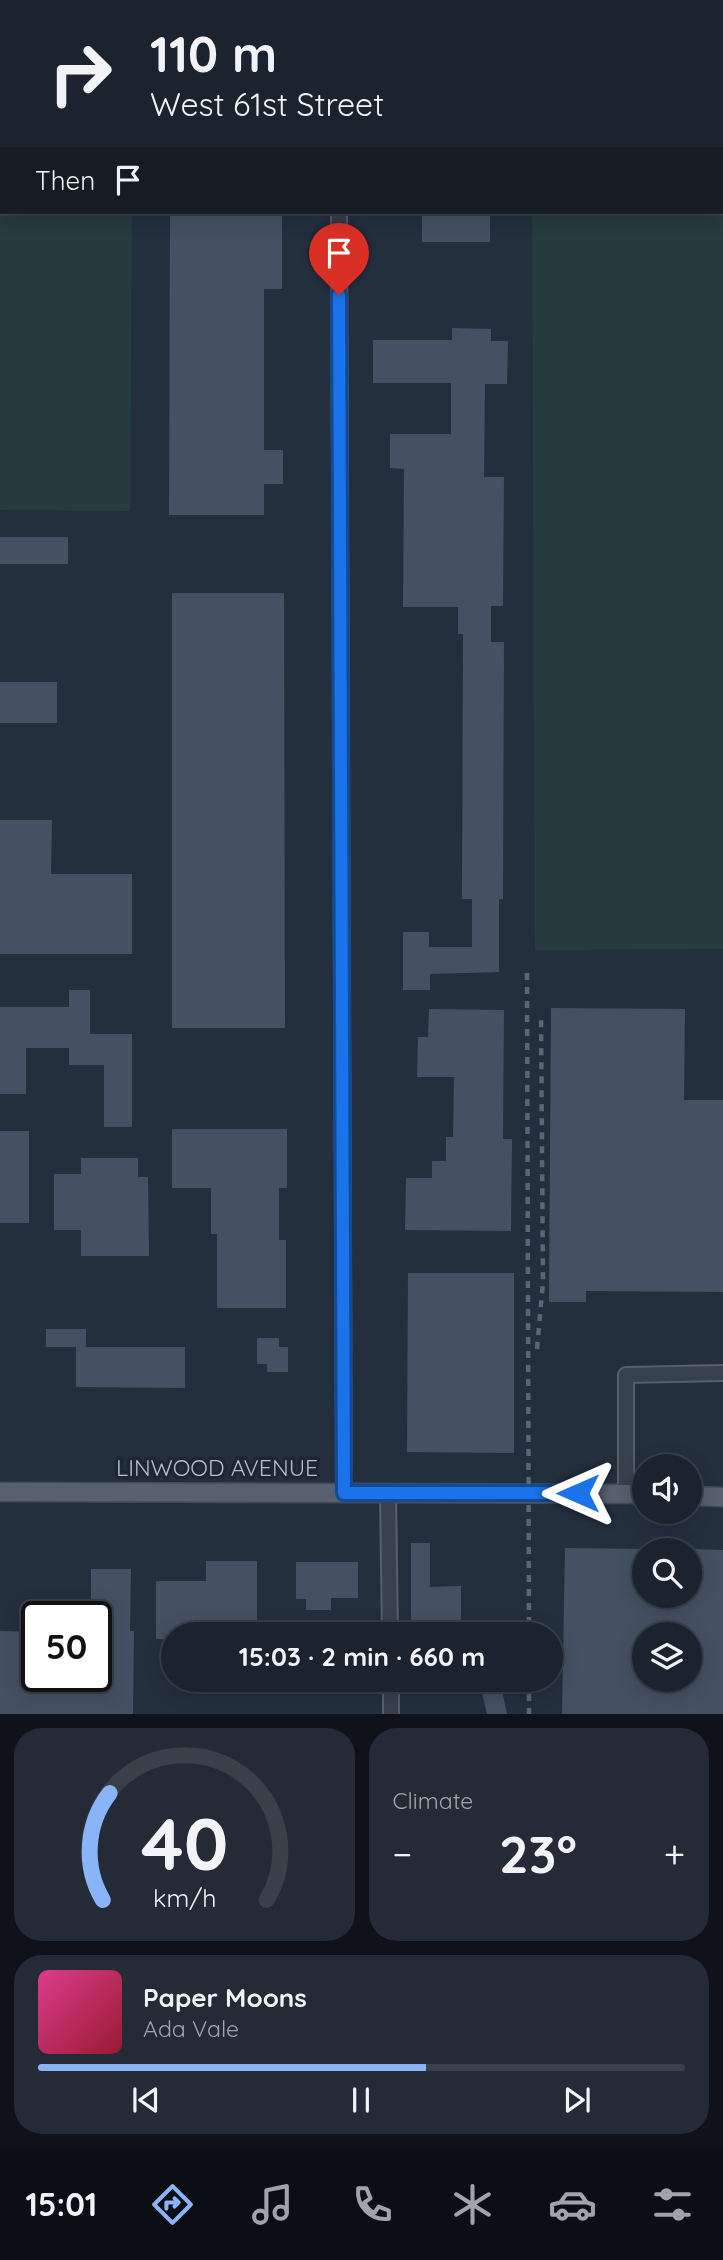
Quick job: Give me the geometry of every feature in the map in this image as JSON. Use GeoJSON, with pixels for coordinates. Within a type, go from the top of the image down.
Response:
{"type":"FeatureCollection","features":[{"type":"Feature","properties":{"kind":"main road","name":"LINWOOD AVENUE"},"geometry":{"type":"LineString","coordinates":[[0,1492],[632,1494]]}},
{"type":"Feature","properties":{"kind":"main road"},"geometry":{"type":"LineString","coordinates":[[702,1496],[723,1497]]}},
{"type":"Feature","properties":{"kind":"street"},"geometry":{"type":"LineString","coordinates":[[338,214],[344,1493]]}},
{"type":"Feature","properties":{"kind":"street"},"geometry":{"type":"LineString","coordinates":[[632,1454],[626,1375],[723,1373]]}},
{"type":"Feature","properties":{"kind":"street"},"geometry":{"type":"LineString","coordinates":[[388,1494],[390,1622]]}},
{"type":"Feature","properties":{"kind":"street"},"geometry":{"type":"LineString","coordinates":[[391,1692],[391,1714]]}},
{"type":"Feature","properties":{"kind":"green space"},"geometry":{"type":"Polygon","coordinates":[[[0,214],[132,214],[130,511],[0,510],[0,214]]]}},
{"type":"Feature","properties":{"kind":"green space"},"geometry":{"type":"Polygon","coordinates":[[[532,214],[723,214],[723,949],[535,950],[532,214]]]}},
{"type":"Feature","properties":{"kind":"building"},"geometry":{"type":"Polygon","coordinates":[[[170,214],[282,214],[282,289],[264,289],[264,450],[283,450],[283,484],[264,484],[264,515],[169,515],[170,214]]]}},
{"type":"Feature","properties":{"kind":"building"},"geometry":{"type":"Polygon","coordinates":[[[422,214],[490,214],[490,242],[422,242],[422,214]]]}},
{"type":"Feature","properties":{"kind":"building"},"geometry":{"type":"Polygon","coordinates":[[[452,328],[491,329],[491,341],[508,341],[507,384],[485,384],[484,477],[504,477],[503,606],[491,606],[491,642],[504,642],[503,899],[499,899],[499,972],[430,974],[430,990],[403,990],[403,932],[429,932],[429,947],[472,947],[472,899],[462,899],[463,634],[458,634],[458,607],[403,607],[404,469],[390,468],[390,434],[451,434],[451,383],[373,383],[373,340],[452,340],[452,328]]]}},
{"type":"Feature","properties":{"kind":"building"},"geometry":{"type":"Polygon","coordinates":[[[0,537],[68,537],[68,564],[0,564],[0,537]]]}},
{"type":"Feature","properties":{"kind":"building"},"geometry":{"type":"Polygon","coordinates":[[[172,593],[284,593],[285,1028],[172,1028],[172,593]]]}},
{"type":"Feature","properties":{"kind":"building"},"geometry":{"type":"Polygon","coordinates":[[[0,682],[57,682],[57,723],[0,723],[0,682]]]}},
{"type":"Feature","properties":{"kind":"building"},"geometry":{"type":"Polygon","coordinates":[[[0,820],[52,820],[51,874],[132,874],[132,954],[0,954],[0,820]]]}},
{"type":"Feature","properties":{"kind":"building"},"geometry":{"type":"Polygon","coordinates":[[[69,990],[90,990],[90,1034],[132,1034],[132,1127],[104,1127],[104,1065],[69,1065],[69,1048],[26,1048],[26,1094],[0,1094],[0,1007],[69,1007],[69,990]]]}},
{"type":"Feature","properties":{"kind":"building"},"geometry":{"type":"Polygon","coordinates":[[[551,1008],[685,1009],[684,1100],[723,1100],[723,1292],[586,1291],[586,1302],[549,1302],[551,1008]]]}},
{"type":"Feature","properties":{"kind":"building"},"geometry":{"type":"Polygon","coordinates":[[[429,1009],[504,1010],[503,1139],[512,1139],[511,1231],[405,1230],[406,1178],[432,1178],[432,1161],[446,1161],[446,1137],[453,1137],[454,1077],[417,1077],[418,1037],[428,1037],[429,1009]]]}},
{"type":"Feature","properties":{"kind":"building"},"geometry":{"type":"Polygon","coordinates":[[[172,1129],[287,1129],[287,1188],[279,1188],[279,1240],[286,1240],[286,1308],[217,1308],[217,1234],[211,1234],[211,1188],[172,1188],[172,1129]]]}},
{"type":"Feature","properties":{"kind":"building"},"geometry":{"type":"Polygon","coordinates":[[[0,1131],[29,1131],[29,1223],[0,1223],[0,1131]]]}},
{"type":"Feature","properties":{"kind":"building"},"geometry":{"type":"Polygon","coordinates":[[[81,1158],[138,1158],[138,1177],[148,1177],[149,1256],[81,1256],[81,1230],[54,1230],[54,1174],[81,1174],[81,1158]]]}},
{"type":"Feature","properties":{"kind":"building"},"geometry":{"type":"Polygon","coordinates":[[[408,1273],[514,1273],[514,1453],[407,1452],[408,1273]]]}},
{"type":"Feature","properties":{"kind":"building"},"geometry":{"type":"Polygon","coordinates":[[[46,1329],[86,1329],[86,1347],[185,1347],[185,1388],[76,1387],[76,1347],[46,1347],[46,1329]]]}},
{"type":"Feature","properties":{"kind":"building"},"geometry":{"type":"Polygon","coordinates":[[[257,1338],[279,1338],[279,1347],[288,1347],[288,1372],[267,1372],[267,1364],[257,1364],[257,1338]]]}},
{"type":"Feature","properties":{"kind":"building"},"geometry":{"type":"Polygon","coordinates":[[[411,1543],[430,1543],[430,1587],[461,1586],[461,1622],[411,1622],[411,1543]]]}},
{"type":"Feature","properties":{"kind":"building"},"geometry":{"type":"Polygon","coordinates":[[[565,1548],[632,1549],[632,1608],[702,1608],[702,1549],[723,1550],[723,1714],[562,1714],[565,1548]]]}},
{"type":"Feature","properties":{"kind":"building"},"geometry":{"type":"Polygon","coordinates":[[[206,1561],[257,1561],[257,1622],[161,1622],[161,1639],[156,1639],[156,1581],[206,1581],[206,1561]]]}},
{"type":"Feature","properties":{"kind":"building"},"geometry":{"type":"Polygon","coordinates":[[[296,1562],[358,1562],[358,1598],[331,1598],[331,1610],[306,1610],[306,1599],[296,1599],[296,1562]]]}},
{"type":"Feature","properties":{"kind":"building"},"geometry":{"type":"Polygon","coordinates":[[[91,1569],[131,1569],[130,1631],[134,1631],[133,1714],[0,1714],[0,1631],[21,1632],[21,1692],[112,1692],[112,1601],[91,1601],[91,1569]]]}},
{"type":"Feature","properties":{"kind":"building"},"geometry":{"type":"Polygon","coordinates":[[[482,1692],[502,1692],[507,1714],[487,1714],[482,1692]]]}},
{"type":"Feature","properties":{"kind":"railway"},"geometry":{"type":"LineString","coordinates":[[527,973],[529,1622]]}},
{"type":"Feature","properties":{"kind":"railway"},"geometry":{"type":"LineString","coordinates":[[537,1349],[543,1282],[541,1014]]}},
{"type":"Feature","properties":{"kind":"railway"},"geometry":{"type":"LineString","coordinates":[[529,1692],[529,1714]]}},
{"type":"Feature","properties":{"kind":"route"},"geometry":{"type":"LineString","coordinates":[[339,295],[344,1493],[578,1493]]}}]}
